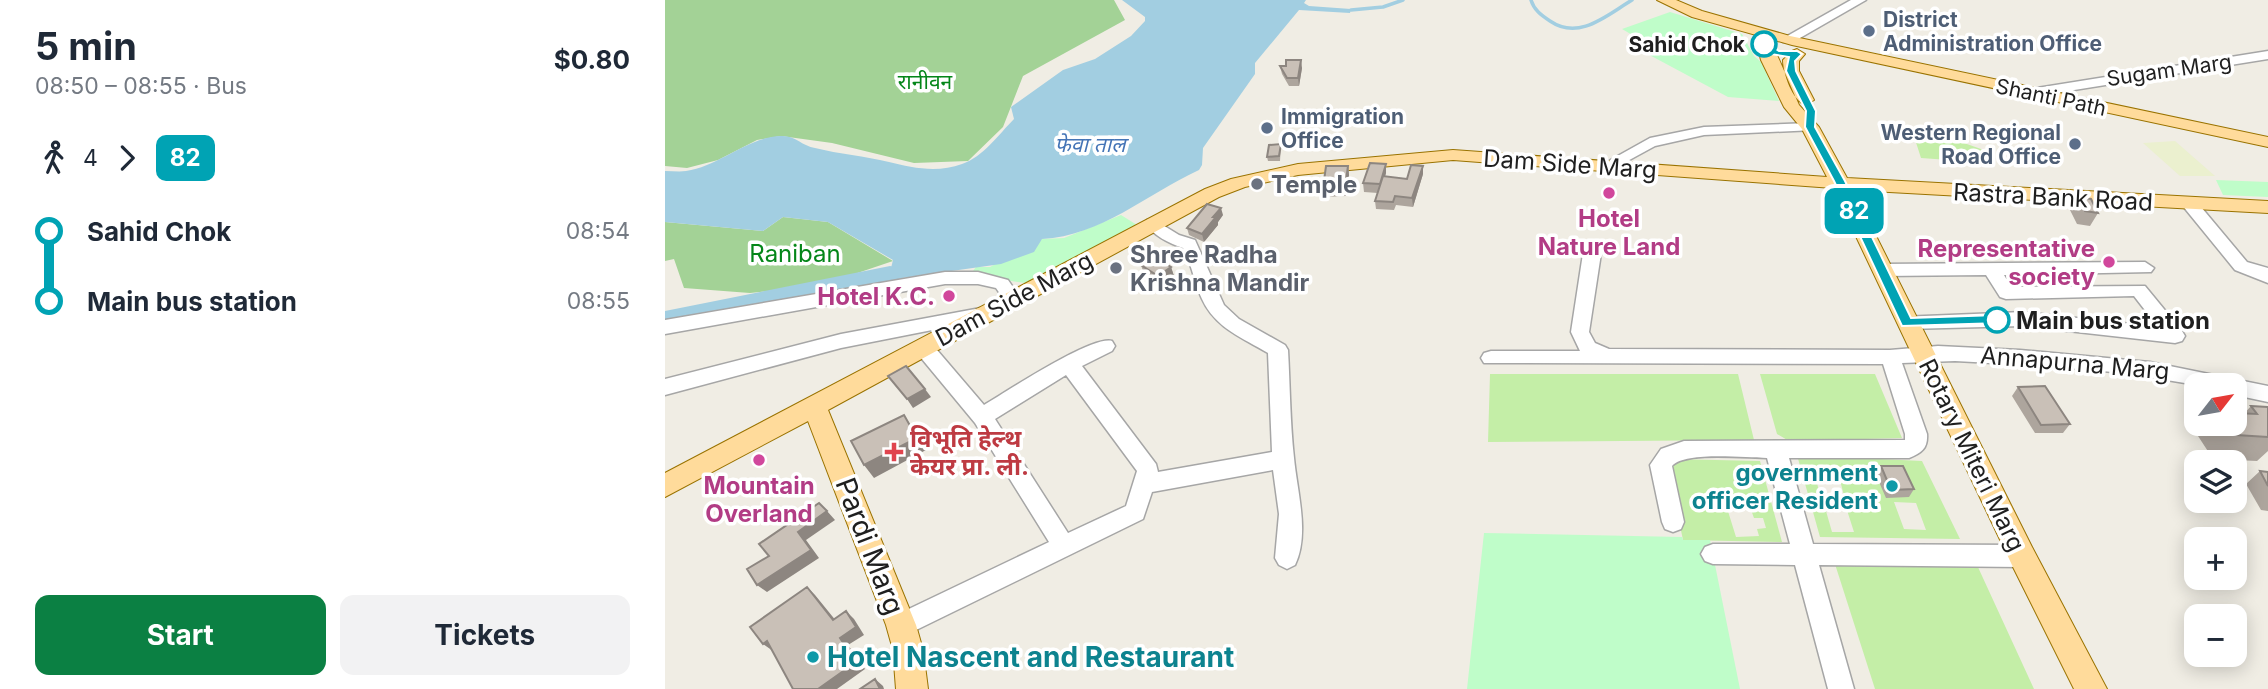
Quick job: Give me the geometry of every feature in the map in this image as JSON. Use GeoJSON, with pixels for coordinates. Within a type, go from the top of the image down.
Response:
{"type":"FeatureCollection","features":[{"type":"Feature","properties":{"kind":"main road"},"geometry":{"type":"LineString","coordinates":[[1664,0],[1697,14],[1792,44]]}},
{"type":"Feature","properties":{"kind":"main road"},"geometry":{"type":"LineString","coordinates":[[1730,23],[1755,36],[1765,47],[1783,55],[1792,44]]}},
{"type":"Feature","properties":{"kind":"main road"},"geometry":{"type":"LineString","coordinates":[[1792,44],[1791,71],[1811,111],[1810,127]]}},
{"type":"Feature","properties":{"kind":"main road","name":"Shanti Path"},"geometry":{"type":"LineString","coordinates":[[1792,44],[1835,49],[2029,93],[2268,142]]}},
{"type":"Feature","properties":{"kind":"main road","name":"Rotary Miteri Marg"},"geometry":{"type":"LineString","coordinates":[[1765,47],[1792,107],[1810,127],[1839,181],[2022,556],[2091,689]]}},
{"type":"Feature","properties":{"kind":"main road","name":"Dam Side Marg"},"geometry":{"type":"LineString","coordinates":[[665,486],[1153,224],[1243,181],[1359,163],[1453,155],[1839,181]]}},
{"type":"Feature","properties":{"kind":"main road","name":"Rastra Bank Road"},"geometry":{"type":"LineString","coordinates":[[1839,181],[1959,192],[2268,207]]}},
{"type":"Feature","properties":{"kind":"main road","name":"Pardi Marg"},"geometry":{"type":"LineString","coordinates":[[815,407],[901,625],[908,650],[912,689]]}},
{"type":"Feature","properties":{"kind":"street"},"geometry":{"type":"LineString","coordinates":[[1792,44],[1860,0]]}},
{"type":"Feature","properties":{"kind":"street","name":"Sugam Marg"},"geometry":{"type":"LineString","coordinates":[[2029,93],[2268,55]]}},
{"type":"Feature","properties":{"kind":"street"},"geometry":{"type":"LineString","coordinates":[[1606,167],[1650,142],[1704,131],[1810,127]]}},
{"type":"Feature","properties":{"kind":"street"},"geometry":{"type":"LineString","coordinates":[[2190,205],[2241,266],[2262,272],[2268,277]]}},
{"type":"Feature","properties":{"kind":"street"},"geometry":{"type":"LineString","coordinates":[[1153,224],[1173,239],[1189,244],[1202,267],[1213,303],[1224,317],[1241,330],[1278,350],[1283,459],[1290,514],[1287,558]]}},
{"type":"Feature","properties":{"kind":"street"},"geometry":{"type":"LineString","coordinates":[[1593,247],[1580,332],[1582,343],[1596,354],[1615,358]]}},
{"type":"Feature","properties":{"kind":"street"},"geometry":{"type":"LineString","coordinates":[[1882,270],[2145,268]]}},
{"type":"Feature","properties":{"kind":"street"},"geometry":{"type":"LineString","coordinates":[[1991,269],[2023,319]]}},
{"type":"Feature","properties":{"kind":"street"},"geometry":{"type":"LineString","coordinates":[[665,327],[945,278],[978,278],[1002,284],[1013,300]]}},
{"type":"Feature","properties":{"kind":"street"},"geometry":{"type":"LineString","coordinates":[[1907,323],[2023,319],[2175,336],[2139,290],[2006,293]]}},
{"type":"Feature","properties":{"kind":"street"},"geometry":{"type":"LineString","coordinates":[[665,387],[841,341],[990,312]]}},
{"type":"Feature","properties":{"kind":"street"},"geometry":{"type":"LineString","coordinates":[[982,417],[1069,364],[1105,346]]}},
{"type":"Feature","properties":{"kind":"street"},"geometry":{"type":"LineString","coordinates":[[924,348],[982,417],[1063,545]]}},
{"type":"Feature","properties":{"kind":"street","name":"Annapurna Marg"},"geometry":{"type":"LineString","coordinates":[[1491,358],[1891,357],[1921,352],[2094,361],[2185,373]]}},
{"type":"Feature","properties":{"kind":"street"},"geometry":{"type":"LineString","coordinates":[[1673,522],[1661,465],[1665,457],[1674,452],[1909,449],[1917,443],[1891,357]]}},
{"type":"Feature","properties":{"kind":"street"},"geometry":{"type":"LineString","coordinates":[[901,625],[1135,512],[1148,470],[1069,364]]}},
{"type":"Feature","properties":{"kind":"street"},"geometry":{"type":"LineString","coordinates":[[2247,392],[2268,413]]}},
{"type":"Feature","properties":{"kind":"street"},"geometry":{"type":"LineString","coordinates":[[1776,450],[1841,689]]}},
{"type":"Feature","properties":{"kind":"street"},"geometry":{"type":"LineString","coordinates":[[1145,484],[1283,459]]}},
{"type":"Feature","properties":{"kind":"street"},"geometry":{"type":"LineString","coordinates":[[1713,554],[2022,556]]}},
{"type":"Feature","properties":{"kind":"green space","name":"रानीवन"},"geometry":{"type":"Polygon","coordinates":[[[665,0],[1114,0],[1125,20],[1023,76],[1003,127],[968,161],[914,163],[832,143],[781,136],[757,140],[718,160],[687,168],[665,166],[665,0]]]}},
{"type":"Feature","properties":{"kind":"green space"},"geometry":{"type":"Polygon","coordinates":[[[1670,12],[1742,34],[1754,56],[1761,62],[1779,101],[1728,97],[1642,51],[1653,47],[1622,29],[1670,12]]]}},
{"type":"Feature","properties":{"kind":"green space"},"geometry":{"type":"Polygon","coordinates":[[[1912,130],[1959,135],[1964,143],[1981,149],[1986,156],[1973,155],[1976,162],[1921,158],[1912,130]]]}},
{"type":"Feature","properties":{"kind":"green space"},"geometry":{"type":"Polygon","coordinates":[[[2175,141],[2215,176],[2180,176],[2143,143],[2175,141]]]}},
{"type":"Feature","properties":{"kind":"green space"},"geometry":{"type":"Polygon","coordinates":[[[2216,180],[2268,182],[2268,197],[2223,195],[2216,180]]]}},
{"type":"Feature","properties":{"kind":"green space"},"geometry":{"type":"Polygon","coordinates":[[[1121,215],[1137,225],[1025,283],[970,275],[976,267],[990,267],[1042,239],[1064,238],[1121,215]]]}},
{"type":"Feature","properties":{"kind":"green space","name":"Raniban"},"geometry":{"type":"Polygon","coordinates":[[[783,217],[828,222],[893,261],[822,285],[750,293],[684,288],[674,259],[665,261],[665,222],[763,231],[783,217]]]}},
{"type":"Feature","properties":{"kind":"green space"},"geometry":{"type":"Polygon","coordinates":[[[1490,374],[1738,374],[1754,440],[1488,442],[1490,374]]]}},
{"type":"Feature","properties":{"kind":"green space"},"geometry":{"type":"Polygon","coordinates":[[[1760,374],[1875,374],[1902,438],[1789,441],[1777,434],[1760,374]]]}},
{"type":"Feature","properties":{"kind":"green space"},"geometry":{"type":"Polygon","coordinates":[[[1797,455],[1922,461],[1960,539],[1820,537],[1797,455]],[[1815,475],[1821,499],[1845,500],[1839,476],[1815,475]],[[1894,502],[1904,529],[1926,530],[1916,503],[1894,502]],[[1824,504],[1832,532],[1854,532],[1845,504],[1824,504]]]}},
{"type":"Feature","properties":{"kind":"green space"},"geometry":{"type":"Polygon","coordinates":[[[1671,459],[1760,461],[1782,542],[1683,540],[1667,463],[1671,459]],[[1750,507],[1727,508],[1736,537],[1759,536],[1757,529],[1766,528],[1763,518],[1754,518],[1750,507]]]}},
{"type":"Feature","properties":{"kind":"green space"},"geometry":{"type":"Polygon","coordinates":[[[1484,533],[1682,537],[1683,540],[1710,540],[1740,689],[1467,689],[1484,533]]]}},
{"type":"Feature","properties":{"kind":"green space"},"geometry":{"type":"Polygon","coordinates":[[[1834,561],[1977,565],[2034,689],[1875,689],[1834,561]]]}},
{"type":"Feature","properties":{"kind":"water","name":"फेवा ताल"},"geometry":{"type":"Polygon","coordinates":[[[1122,0],[1306,0],[1304,3],[1309,6],[1351,9],[1350,13],[1299,10],[1255,63],[1255,74],[1203,148],[1199,170],[1104,222],[1064,236],[1042,239],[1034,252],[1001,264],[888,280],[893,260],[828,222],[783,217],[763,231],[665,222],[665,171],[698,168],[769,138],[786,136],[815,148],[916,168],[953,167],[970,161],[984,151],[1014,119],[1011,107],[1063,70],[1095,59],[1131,36],[1145,21],[1145,17],[1122,0]]]}},
{"type":"Feature","properties":{"kind":"building"},"geometry":{"type":"Polygon","coordinates":[[[1286,60],[1301,60],[1298,78],[1287,78],[1280,66],[1286,66],[1286,60]]]}},
{"type":"Feature","properties":{"kind":"building"},"geometry":{"type":"Polygon","coordinates":[[[1281,144],[1279,156],[1267,157],[1269,145],[1281,144]]]}},
{"type":"Feature","properties":{"kind":"building"},"geometry":{"type":"Polygon","coordinates":[[[1370,163],[1386,164],[1380,184],[1363,183],[1370,163]]]}},
{"type":"Feature","properties":{"kind":"building"},"geometry":{"type":"Polygon","coordinates":[[[1411,165],[1423,166],[1412,198],[1395,196],[1393,202],[1375,201],[1383,176],[1407,179],[1411,165]]]}},
{"type":"Feature","properties":{"kind":"building"},"geometry":{"type":"Polygon","coordinates":[[[1326,166],[1348,166],[1345,188],[1323,188],[1326,166]]]}},
{"type":"Feature","properties":{"kind":"building"},"geometry":{"type":"Polygon","coordinates":[[[2078,197],[2091,199],[2098,213],[2085,211],[2078,197]]]}},
{"type":"Feature","properties":{"kind":"building"},"geometry":{"type":"Polygon","coordinates":[[[1207,204],[1221,208],[1202,234],[1187,228],[1207,204]]]}},
{"type":"Feature","properties":{"kind":"building"},"geometry":{"type":"Polygon","coordinates":[[[1155,257],[1171,267],[1158,276],[1141,265],[1155,257]]]}},
{"type":"Feature","properties":{"kind":"building"},"geometry":{"type":"Polygon","coordinates":[[[906,366],[925,389],[907,399],[888,376],[906,366]]]}},
{"type":"Feature","properties":{"kind":"building"},"geometry":{"type":"Polygon","coordinates":[[[2045,386],[2070,424],[2041,425],[2018,387],[2045,386]]]}},
{"type":"Feature","properties":{"kind":"building"},"geometry":{"type":"Polygon","coordinates":[[[2251,406],[2268,407],[2268,437],[2247,436],[2247,414],[2257,414],[2251,406]]]}},
{"type":"Feature","properties":{"kind":"building"},"geometry":{"type":"Polygon","coordinates":[[[904,415],[917,438],[864,465],[851,441],[904,415]]]}},
{"type":"Feature","properties":{"kind":"building"},"geometry":{"type":"Polygon","coordinates":[[[1881,466],[1903,466],[1914,489],[1891,490],[1881,466]]]}},
{"type":"Feature","properties":{"kind":"building"},"geometry":{"type":"Polygon","coordinates":[[[2260,471],[2268,472],[2268,486],[2260,471]]]}},
{"type":"Feature","properties":{"kind":"building"},"geometry":{"type":"Polygon","coordinates":[[[819,503],[827,511],[798,532],[811,550],[757,585],[747,569],[769,556],[759,544],[819,503]]]}},
{"type":"Feature","properties":{"kind":"building"},"geometry":{"type":"Polygon","coordinates":[[[807,587],[833,620],[846,611],[856,627],[840,638],[856,662],[818,689],[793,689],[767,641],[763,644],[750,627],[807,587]]]}},
{"type":"Feature","properties":{"kind":"building"},"geometry":{"type":"Polygon","coordinates":[[[875,679],[880,689],[860,689],[875,679]]]}},
{"type":"Feature","properties":{"kind":"waterway"},"geometry":{"type":"LineString","coordinates":[[1351,10],[1383,7],[1403,0]]}},
{"type":"Feature","properties":{"kind":"waterway"},"geometry":{"type":"LineString","coordinates":[[1531,0],[1547,19],[1572,28],[1593,24],[1632,0]]}},
{"type":"Feature","properties":{"kind":"waterway"},"geometry":{"type":"LineString","coordinates":[[665,320],[890,274]]}},
{"type":"Feature","properties":{"kind":"bus line","name":"82"},"geometry":{"type":"LineString","coordinates":[[1764,44],[1769,51],[1778,54],[1797,54],[1791,60],[1791,71],[1811,111],[1810,127],[1907,323],[1997,320]]}},
{"type":"Feature","properties":{"kind":"place","name":"District Administration Office"},"geometry":{"type":"Point","coordinates":[1869,31]}},
{"type":"Feature","properties":{"kind":"place","name":"Sahid Chok"},"geometry":{"type":"Point","coordinates":[1764,44]}},
{"type":"Feature","properties":{"kind":"place","name":"Immigration Office"},"geometry":{"type":"Point","coordinates":[1267,128]}},
{"type":"Feature","properties":{"kind":"place","name":"Western Regional Road Office"},"geometry":{"type":"Point","coordinates":[2075,144]}},
{"type":"Feature","properties":{"kind":"place","name":"Temple"},"geometry":{"type":"Point","coordinates":[1257,184]}},
{"type":"Feature","properties":{"kind":"place","name":"Hotel Nature Land"},"geometry":{"type":"Point","coordinates":[1609,193]}},
{"type":"Feature","properties":{"kind":"place","name":"Representative society"},"geometry":{"type":"Point","coordinates":[2109,262]}},
{"type":"Feature","properties":{"kind":"place","name":"Shree Radha Krishna Mandir"},"geometry":{"type":"Point","coordinates":[1116,268]}},
{"type":"Feature","properties":{"kind":"place","name":"Hotel K.C."},"geometry":{"type":"Point","coordinates":[949,296]}},
{"type":"Feature","properties":{"kind":"place","name":"Main bus station"},"geometry":{"type":"Point","coordinates":[1997,320]}},
{"type":"Feature","properties":{"kind":"place","name":"विभूति हेल्थ केयर प्रा. ली."},"geometry":{"type":"Point","coordinates":[894,452]}},
{"type":"Feature","properties":{"kind":"place","name":"Mountain Overland"},"geometry":{"type":"Point","coordinates":[759,460]}},
{"type":"Feature","properties":{"kind":"place","name":"government officer Resident"},"geometry":{"type":"Point","coordinates":[1892,486]}},
{"type":"Feature","properties":{"kind":"place","name":"Hotel Nascent and Restaurant"},"geometry":{"type":"Point","coordinates":[813,657]}}]}
